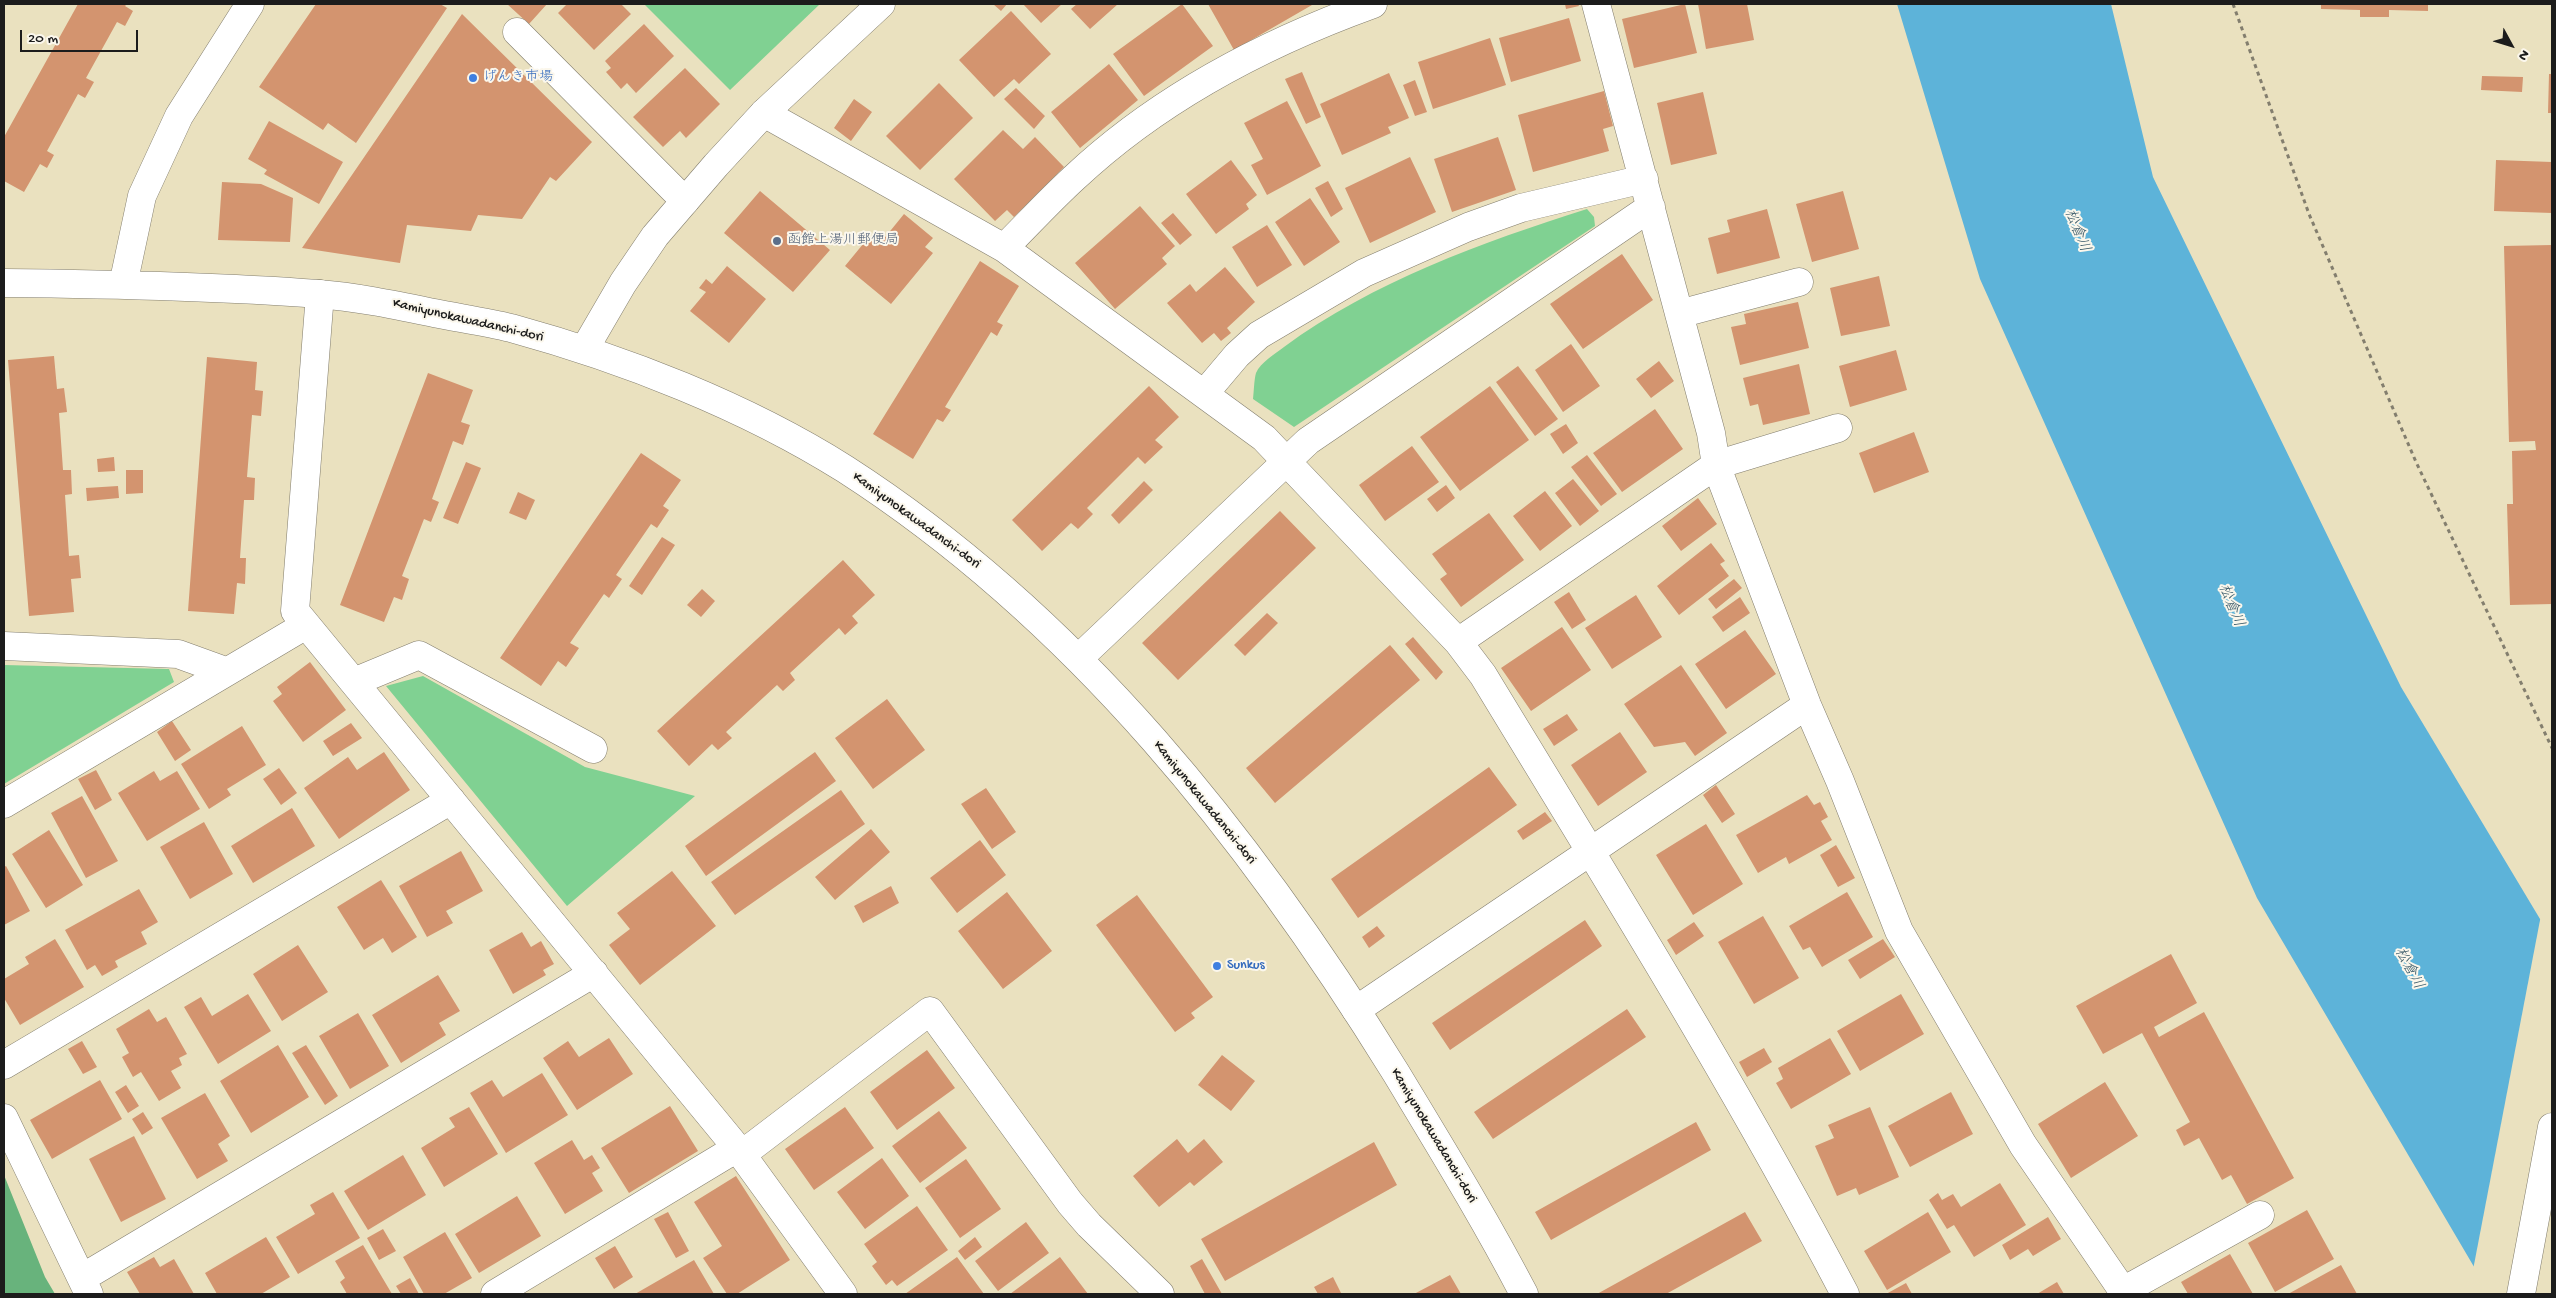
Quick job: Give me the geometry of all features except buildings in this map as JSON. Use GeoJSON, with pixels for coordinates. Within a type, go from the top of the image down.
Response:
{"type":"FeatureCollection","features":[{"type":"Feature","properties":{"kind":"street"},"geometry":{"type":"LineString","coordinates":[[123,285],[142,196],[179,116],[250,4]]}},
{"type":"Feature","properties":{"kind":"street"},"geometry":{"type":"LineString","coordinates":[[584,350],[623,283],[655,236],[685,201],[764,113],[881,4]]}},
{"type":"Feature","properties":{"kind":"street"},"geometry":{"type":"LineString","coordinates":[[1004,248],[1075,177],[1177,98],[1252,56],[1319,24],[1373,4]]}},
{"type":"Feature","properties":{"kind":"street"},"geometry":{"type":"LineString","coordinates":[[1596,4],[1711,433],[1716,465],[1807,706],[1840,781],[1899,931],[2023,1145],[2124,1293],[2260,1215]]}},
{"type":"Feature","properties":{"kind":"street"},"geometry":{"type":"LineString","coordinates":[[517,32],[685,201]]}},
{"type":"Feature","properties":{"kind":"street"},"geometry":{"type":"LineString","coordinates":[[764,113],[1004,248],[1264,438],[1458,642],[1483,675],[1590,851],[1764,1145],[1844,1294]]}},
{"type":"Feature","properties":{"kind":"street"},"geometry":{"type":"LineString","coordinates":[[1204,394],[1237,354],[1259,335],[1364,273],[1459,231],[1521,208],[1644,179]]}},
{"type":"Feature","properties":{"kind":"street"},"geometry":{"type":"LineString","coordinates":[[1079,658],[1308,441],[1650,207]]}},
{"type":"Feature","properties":{"kind":"street"},"geometry":{"type":"LineString","coordinates":[[1679,314],[1799,282]]}},
{"type":"Feature","properties":{"kind":"street","name":"Kamiyunokawadanchi-dori"},"geometry":{"type":"LineString","coordinates":[[4,283],[123,285],[320,294],[380,302],[508,328],[584,350],[683,387],[771,428],[843,468],[938,534],[986,573],[1079,658],[1143,728],[1239,843],[1356,1010],[1437,1140],[1524,1294]]}},
{"type":"Feature","properties":{"kind":"street"},"geometry":{"type":"LineString","coordinates":[[320,294],[295,611],[739,1151],[843,1294]]}},
{"type":"Feature","properties":{"kind":"street"},"geometry":{"type":"LineString","coordinates":[[1458,642],[1716,465],[1838,428]]}},
{"type":"Feature","properties":{"kind":"street"},"geometry":{"type":"LineString","coordinates":[[4,804],[306,625]]}},
{"type":"Feature","properties":{"kind":"street"},"geometry":{"type":"LineString","coordinates":[[4,646],[178,654],[226,671]]}},
{"type":"Feature","properties":{"kind":"street"},"geometry":{"type":"LineString","coordinates":[[354,682],[418,655],[592,749]]}},
{"type":"Feature","properties":{"kind":"street"},"geometry":{"type":"LineString","coordinates":[[1356,1010],[1807,706]]}},
{"type":"Feature","properties":{"kind":"street"},"geometry":{"type":"LineString","coordinates":[[4,1065],[451,800]]}},
{"type":"Feature","properties":{"kind":"street"},"geometry":{"type":"LineString","coordinates":[[4,1118],[85,1286],[594,973]]}},
{"type":"Feature","properties":{"kind":"street"},"geometry":{"type":"LineString","coordinates":[[495,1294],[739,1151],[930,1011],[1070,1203],[1089,1225],[1160,1294]]}},
{"type":"Feature","properties":{"kind":"street"},"geometry":{"type":"LineString","coordinates":[[2521,1294],[2552,1127]]}},
{"type":"Feature","properties":{"kind":"path"},"geometry":{"type":"LineString","coordinates":[[2233,4],[2309,214],[2416,462],[2552,748]]}},
{"type":"Feature","properties":{"kind":"green space"},"geometry":{"type":"Polygon","coordinates":[[[644,4],[820,4],[730,90],[644,4]]]}},
{"type":"Feature","properties":{"kind":"green space"},"geometry":{"type":"Polygon","coordinates":[[[1587,209],[1594,217],[1595,226],[1294,427],[1253,399],[1256,373],[1265,362],[1318,324],[1354,303],[1391,283],[1469,250],[1587,209]]]}},
{"type":"Feature","properties":{"kind":"green space"},"geometry":{"type":"Polygon","coordinates":[[[4,665],[169,669],[174,682],[4,784],[4,665]]]}},
{"type":"Feature","properties":{"kind":"green space"},"geometry":{"type":"Polygon","coordinates":[[[423,676],[585,767],[695,796],[567,906],[386,686],[423,676]]]}},
{"type":"Feature","properties":{"kind":"green space"},"geometry":{"type":"Polygon","coordinates":[[[4,1175],[45,1277],[55,1294],[4,1294],[4,1175]]]}},
{"type":"Feature","properties":{"kind":"water","name":"松倉川"},"geometry":{"type":"Polygon","coordinates":[[[1897,4],[2111,4],[2153,177],[2401,687],[2552,939],[2552,1294],[2490,1294],[2257,898],[1980,279],[1897,4]]]}},
{"type":"Feature","properties":{"kind":"pier"},"geometry":{"type":"Polygon","coordinates":[[[2541,915],[2552,934],[2552,1294],[2487,1294],[2473,1270],[2541,915]]]}},
{"type":"Feature","properties":{"kind":"place","name":"げんき市場"},"geometry":{"type":"Point","coordinates":[473,78]}},
{"type":"Feature","properties":{"kind":"place","name":"函館上湯川郵便局"},"geometry":{"type":"Point","coordinates":[777,241]}},
{"type":"Feature","properties":{"kind":"place","name":"Sunkus"},"geometry":{"type":"Point","coordinates":[1217,966]}}]}
